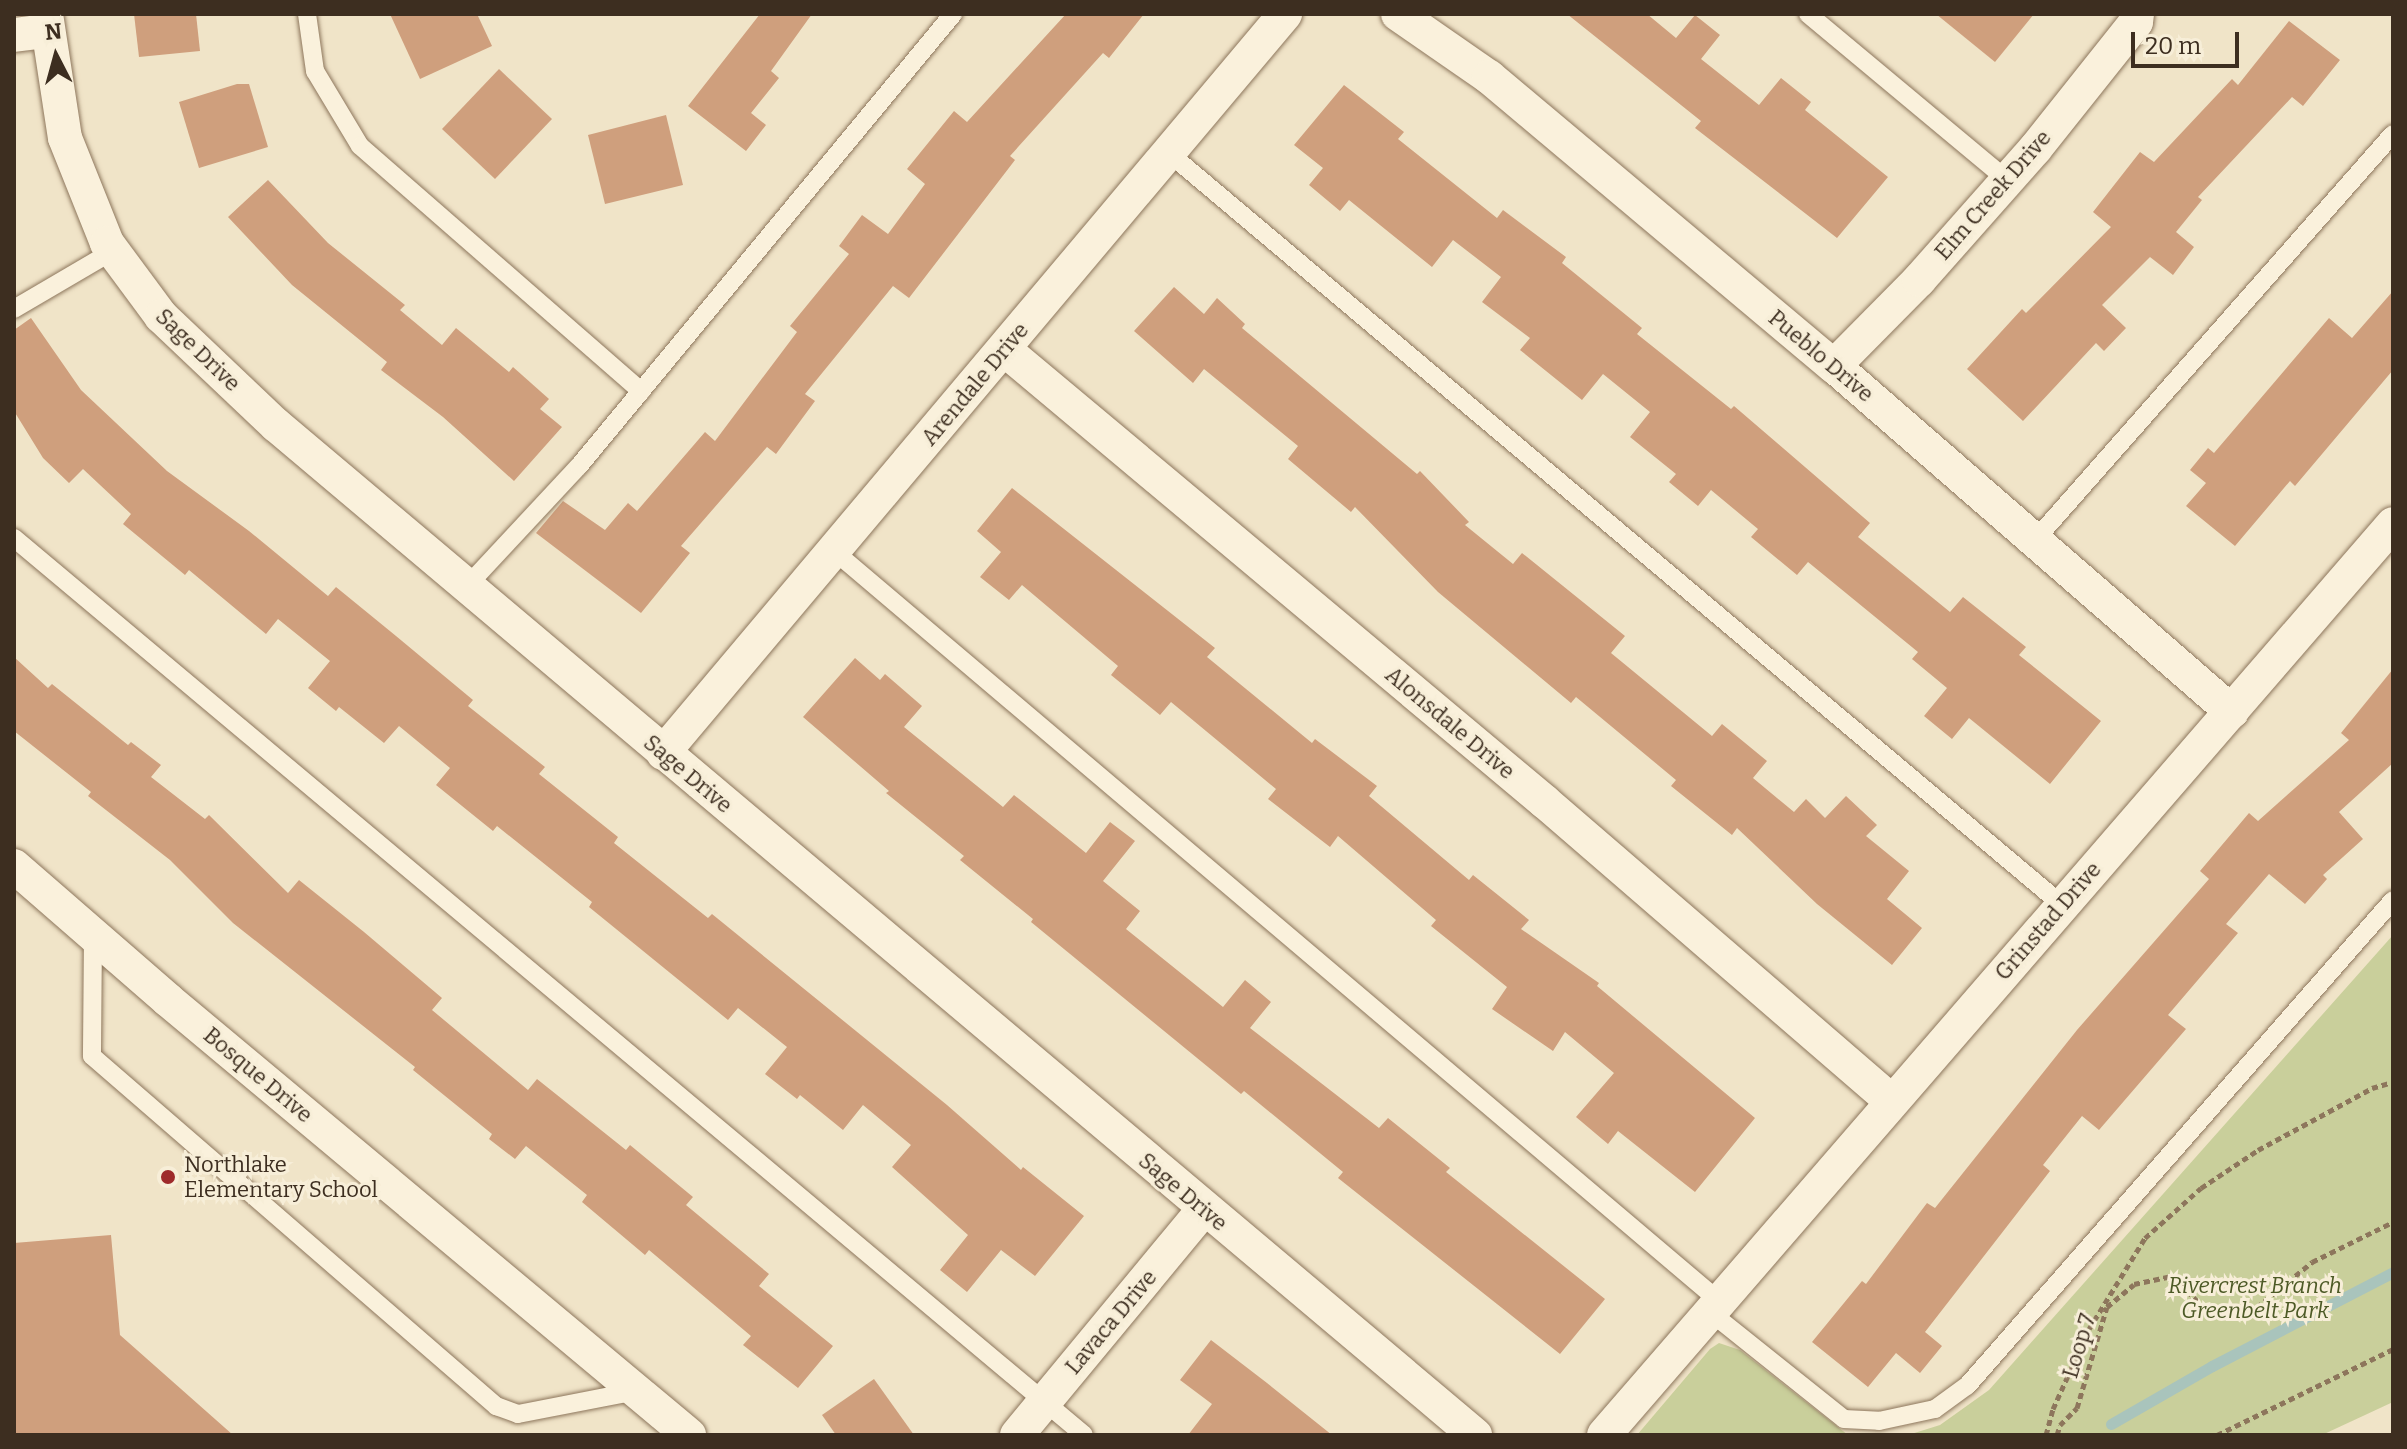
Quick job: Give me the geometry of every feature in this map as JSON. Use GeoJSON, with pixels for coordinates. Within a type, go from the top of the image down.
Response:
{"type":"FeatureCollection","features":[{"type":"Feature","properties":{"kind":"street","name":"Arendale Drive"},"geometry":{"type":"LineString","coordinates":[[663,753],[1285,14]]}},
{"type":"Feature","properties":{"kind":"street","name":"Pueblo Drive"},"geometry":{"type":"LineString","coordinates":[[1398,14],[1489,77],[1834,366],[2232,712]]}},
{"type":"Feature","properties":{"kind":"street","name":"Elm Creek Drive"},"geometry":{"type":"LineString","coordinates":[[1834,366],[1919,280],[2007,180],[2136,22],[2137,14]]}},
{"type":"Feature","properties":{"kind":"street","name":"Sage Drive"},"geometry":{"type":"LineString","coordinates":[[36,27],[65,138],[113,251],[172,327],[276,425],[1475,1435]]}},
{"type":"Feature","properties":{"kind":"street","name":"Alonsdale Drive"},"geometry":{"type":"LineString","coordinates":[[1005,350],[1545,802],[1891,1101]]}},
{"type":"Feature","properties":{"kind":"street","name":"Grinstad Drive"},"geometry":{"type":"LineString","coordinates":[[1711,1311],[2393,524]]}},
{"type":"Feature","properties":{"kind":"street","name":"Bosque Drive"},"geometry":{"type":"LineString","coordinates":[[14,866],[689,1435]]}},
{"type":"Feature","properties":{"kind":"street","name":"Lavaca Drive"},"geometry":{"type":"LineString","coordinates":[[1017,1435],[1204,1209]]}},
{"type":"Feature","properties":{"kind":"street"},"geometry":{"type":"LineString","coordinates":[[1604,1435],[1711,1311]]}},
{"type":"Feature","properties":{"kind":"lane"},"geometry":{"type":"LineString","coordinates":[[307,14],[315,71],[360,146],[641,391]]}},
{"type":"Feature","properties":{"kind":"lane"},"geometry":{"type":"LineString","coordinates":[[467,586],[579,466],[953,14]]}},
{"type":"Feature","properties":{"kind":"lane"},"geometry":{"type":"LineString","coordinates":[[1808,14],[2007,180]]}},
{"type":"Feature","properties":{"kind":"lane"},"geometry":{"type":"LineString","coordinates":[[2035,540],[2393,134]]}},
{"type":"Feature","properties":{"kind":"lane"},"geometry":{"type":"LineString","coordinates":[[1170,154],[2062,905]]}},
{"type":"Feature","properties":{"kind":"lane"},"geometry":{"type":"LineString","coordinates":[[14,309],[113,251]]}},
{"type":"Feature","properties":{"kind":"lane"},"geometry":{"type":"LineString","coordinates":[[14,538],[1084,1435]]}},
{"type":"Feature","properties":{"kind":"lane"},"geometry":{"type":"LineString","coordinates":[[834,551],[1711,1311],[1844,1419],[1879,1421],[1935,1409],[1967,1386],[2393,900]]}},
{"type":"Feature","properties":{"kind":"lane"},"geometry":{"type":"LineString","coordinates":[[93,935],[92,1056],[496,1406],[518,1414],[636,1391]]}},
{"type":"Feature","properties":{"kind":"path"},"geometry":{"type":"LineString","coordinates":[[2046,1435],[2053,1409],[2089,1329],[2145,1238],[2201,1188],[2258,1150],[2372,1088],[2393,1082]]}},
{"type":"Feature","properties":{"kind":"path","name":"Loop 7"},"geometry":{"type":"LineString","coordinates":[[2057,1435],[2060,1425],[2077,1408],[2107,1307],[2134,1284],[2173,1276],[2203,1307],[2249,1314],[2312,1262],[2393,1222]]}},
{"type":"Feature","properties":{"kind":"path"},"geometry":{"type":"LineString","coordinates":[[2217,1435],[2393,1349]]}},
{"type":"Feature","properties":{"kind":"green space","name":"Rivercrest Branch Greenbelt Park"},"geometry":{"type":"Polygon","coordinates":[[[2393,935],[2393,1402],[2322,1435],[1908,1435],[1940,1425],[1989,1390],[2393,935]]]}},
{"type":"Feature","properties":{"kind":"green space"},"geometry":{"type":"Polygon","coordinates":[[[1719,1343],[1740,1350],[1848,1435],[1637,1435],[1710,1349],[1719,1343]]]}},
{"type":"Feature","properties":{"kind":"building"},"geometry":{"type":"Polygon","coordinates":[[[134,14],[196,14],[200,51],[139,57],[134,14]]]}},
{"type":"Feature","properties":{"kind":"building"},"geometry":{"type":"Polygon","coordinates":[[[390,14],[477,14],[492,46],[420,79],[390,14]]]}},
{"type":"Feature","properties":{"kind":"building"},"geometry":{"type":"Polygon","coordinates":[[[760,14],[812,14],[771,71],[779,78],[751,113],[766,125],[746,151],[688,106],[760,14]]]}},
{"type":"Feature","properties":{"kind":"building"},"geometry":{"type":"Polygon","coordinates":[[[1066,14],[1144,14],[1109,58],[1103,53],[1010,156],[1015,160],[909,298],[893,286],[805,394],[815,401],[776,454],[767,447],[681,546],[690,553],[641,613],[536,533],[563,501],[605,530],[628,503],[637,511],[705,432],[715,441],[797,332],[790,326],[849,254],[839,246],[862,215],[888,234],[925,184],[907,169],[954,111],[967,122],[1066,14]]]}},
{"type":"Feature","properties":{"kind":"building"},"geometry":{"type":"Polygon","coordinates":[[[1567,14],[1647,14],[1676,38],[1695,15],[1720,35],[1701,59],[1759,105],[1781,78],[1811,102],[1805,110],[1888,177],[1837,238],[1695,128],[1701,121],[1567,14]]]}},
{"type":"Feature","properties":{"kind":"building"},"geometry":{"type":"Polygon","coordinates":[[[1936,14],[2034,14],[1995,62],[1936,14]]]}},
{"type":"Feature","properties":{"kind":"building"},"geometry":{"type":"Polygon","coordinates":[[[2289,21],[2340,60],[2303,106],[2292,97],[2198,197],[2202,200],[2176,232],[2194,247],[2173,275],[2150,257],[2102,305],[2126,328],[2104,351],[2096,343],[2023,421],[1967,369],[2022,309],[2026,313],[2111,227],[2093,212],[2140,152],[2154,162],[2232,79],[2238,85],[2289,21]]]}},
{"type":"Feature","properties":{"kind":"building"},"geometry":{"type":"Polygon","coordinates":[[[499,69],[552,119],[495,179],[442,129],[499,69]]]}},
{"type":"Feature","properties":{"kind":"building"},"geometry":{"type":"Polygon","coordinates":[[[237,84],[249,84],[268,147],[199,168],[179,102],[237,84]]]}},
{"type":"Feature","properties":{"kind":"building"},"geometry":{"type":"Polygon","coordinates":[[[1344,85],[1404,132],[1398,139],[1497,218],[1503,210],[1566,257],[1562,263],[1642,328],[1637,334],[1731,409],[1734,406],[1870,523],[1858,537],[1950,612],[1963,597],[2026,647],[2019,655],[2101,721],[2050,784],[1969,718],[1952,739],[1924,716],[1947,688],[1912,659],[1918,652],[1808,562],[1797,575],[1751,537],[1758,529],[1711,490],[1698,506],[1669,482],[1676,474],[1630,437],[1650,412],[1603,374],[1582,400],[1520,350],[1530,338],[1482,302],[1501,277],[1453,240],[1432,267],[1349,200],[1340,211],[1309,185],[1323,168],[1294,145],[1344,85]]]}},
{"type":"Feature","properties":{"kind":"building"},"geometry":{"type":"Polygon","coordinates":[[[666,115],[683,185],[605,204],[588,135],[666,115]]]}},
{"type":"Feature","properties":{"kind":"building"},"geometry":{"type":"Polygon","coordinates":[[[268,180],[328,243],[405,305],[400,310],[442,345],[456,328],[509,372],[513,367],[549,399],[540,409],[562,427],[514,481],[443,417],[381,370],[387,362],[292,285],[228,217],[268,180]]]}},
{"type":"Feature","properties":{"kind":"building"},"geometry":{"type":"Polygon","coordinates":[[[1174,287],[1204,314],[1217,298],[1245,324],[1242,328],[1417,474],[1420,471],[1469,522],[1465,525],[1513,564],[1522,553],[1625,636],[1611,653],[1712,736],[1722,724],[1767,761],[1753,778],[1794,812],[1806,799],[1825,818],[1846,796],[1877,825],[1866,836],[1909,871],[1887,899],[1922,928],[1892,965],[1817,904],[1737,828],[1732,835],[1671,786],[1676,780],[1576,697],[1571,703],[1438,592],[1355,507],[1351,512],[1288,459],[1298,446],[1204,369],[1193,383],[1134,331],[1174,287]]]}},
{"type":"Feature","properties":{"kind":"building"},"geometry":{"type":"Polygon","coordinates":[[[2393,291],[2393,370],[2295,486],[2290,481],[2235,546],[2186,506],[2206,483],[2190,470],[2208,448],[2214,453],[2329,318],[2352,338],[2393,291]]]}},
{"type":"Feature","properties":{"kind":"building"},"geometry":{"type":"Polygon","coordinates":[[[31,318],[81,390],[167,471],[249,531],[328,596],[336,587],[473,700],[468,706],[545,767],[539,774],[618,837],[614,843],[708,918],[712,914],[947,1105],[1021,1170],[1023,1167],[1084,1216],[1035,1276],[1001,1250],[967,1292],[940,1270],[968,1235],[892,1167],[911,1145],[863,1105],[843,1130],[800,1095],[797,1099],[765,1074],[787,1047],[738,1008],[728,1020],[589,907],[592,902],[497,826],[493,831],[436,785],[450,768],[399,726],[384,743],[339,707],[336,711],[308,688],[330,661],[278,619],[266,634],[189,570],[185,575],[123,524],[131,514],[83,469],[69,483],[43,458],[14,411],[14,330],[31,318]]]}},
{"type":"Feature","properties":{"kind":"building"},"geometry":{"type":"Polygon","coordinates":[[[1012,488],[1215,648],[1207,657],[1312,743],[1315,739],[1377,786],[1369,796],[1469,880],[1473,875],[1529,920],[1521,929],[1599,983],[1597,986],[1755,1118],[1695,1192],[1618,1131],[1608,1144],[1576,1117],[1614,1073],[1565,1032],[1553,1051],[1492,1009],[1507,987],[1431,926],[1436,920],[1338,836],[1330,847],[1268,799],[1276,789],[1171,702],[1160,715],[1111,675],[1118,666],[1022,585],[1009,600],[980,577],[1001,552],[977,531],[1012,488]]]}},
{"type":"Feature","properties":{"kind":"building"},"geometry":{"type":"Polygon","coordinates":[[[14,657],[48,688],[52,684],[128,745],[131,742],[161,765],[151,777],[205,819],[209,815],[288,893],[299,880],[364,932],[442,998],[432,1010],[528,1090],[537,1079],[626,1150],[630,1145],[693,1197],[686,1205],[769,1274],[759,1286],[833,1346],[798,1388],[743,1345],[751,1336],[649,1250],[645,1255],[582,1202],[587,1195],[526,1146],[515,1159],[489,1139],[492,1134],[413,1070],[415,1067],[233,923],[170,860],[88,796],[91,792],[14,731],[14,657]]]}},
{"type":"Feature","properties":{"kind":"building"},"geometry":{"type":"Polygon","coordinates":[[[855,658],[880,680],[885,674],[922,706],[904,727],[1003,807],[1014,795],[1086,853],[1110,822],[1135,841],[1103,881],[1140,911],[1126,929],[1223,1007],[1245,980],[1271,1002],[1250,1028],[1379,1128],[1388,1118],[1450,1168],[1446,1172],[1605,1299],[1560,1354],[1338,1178],[1343,1172],[1244,1091],[1241,1094],[1031,922],[1033,919],[960,860],[964,856],[886,793],[889,791],[803,717],[855,658]]]}},
{"type":"Feature","properties":{"kind":"building"},"geometry":{"type":"Polygon","coordinates":[[[2393,669],[2393,763],[2339,812],[2363,839],[2323,875],[2327,879],[2305,904],[2269,874],[2226,924],[2238,933],[2168,1015],[2186,1029],[2099,1130],[2082,1116],[2043,1165],[2050,1171],[1925,1332],[1942,1346],[1920,1373],[1896,1353],[1868,1387],[1812,1342],[1862,1281],[1866,1284],[1927,1203],[1935,1208],[2077,1030],[2209,879],[2200,871],[2249,813],[2258,821],[2349,740],[2341,733],[2393,669]]]}},
{"type":"Feature","properties":{"kind":"building"},"geometry":{"type":"Polygon","coordinates":[[[111,1235],[120,1335],[233,1435],[14,1435],[14,1243],[111,1235]]]}},
{"type":"Feature","properties":{"kind":"building"},"geometry":{"type":"Polygon","coordinates":[[[1211,1340],[1332,1435],[1188,1435],[1212,1404],[1180,1380],[1211,1340]]]}},
{"type":"Feature","properties":{"kind":"building"},"geometry":{"type":"Polygon","coordinates":[[[874,1379],[914,1435],[836,1435],[822,1415],[874,1379]]]}},
{"type":"Feature","properties":{"kind":"waterway"},"geometry":{"type":"LineString","coordinates":[[2111,1424],[2212,1366],[2393,1272]]}},
{"type":"Feature","properties":{"kind":"place","name":"Northlake Elementary School"},"geometry":{"type":"Point","coordinates":[168,1177]}}]}
